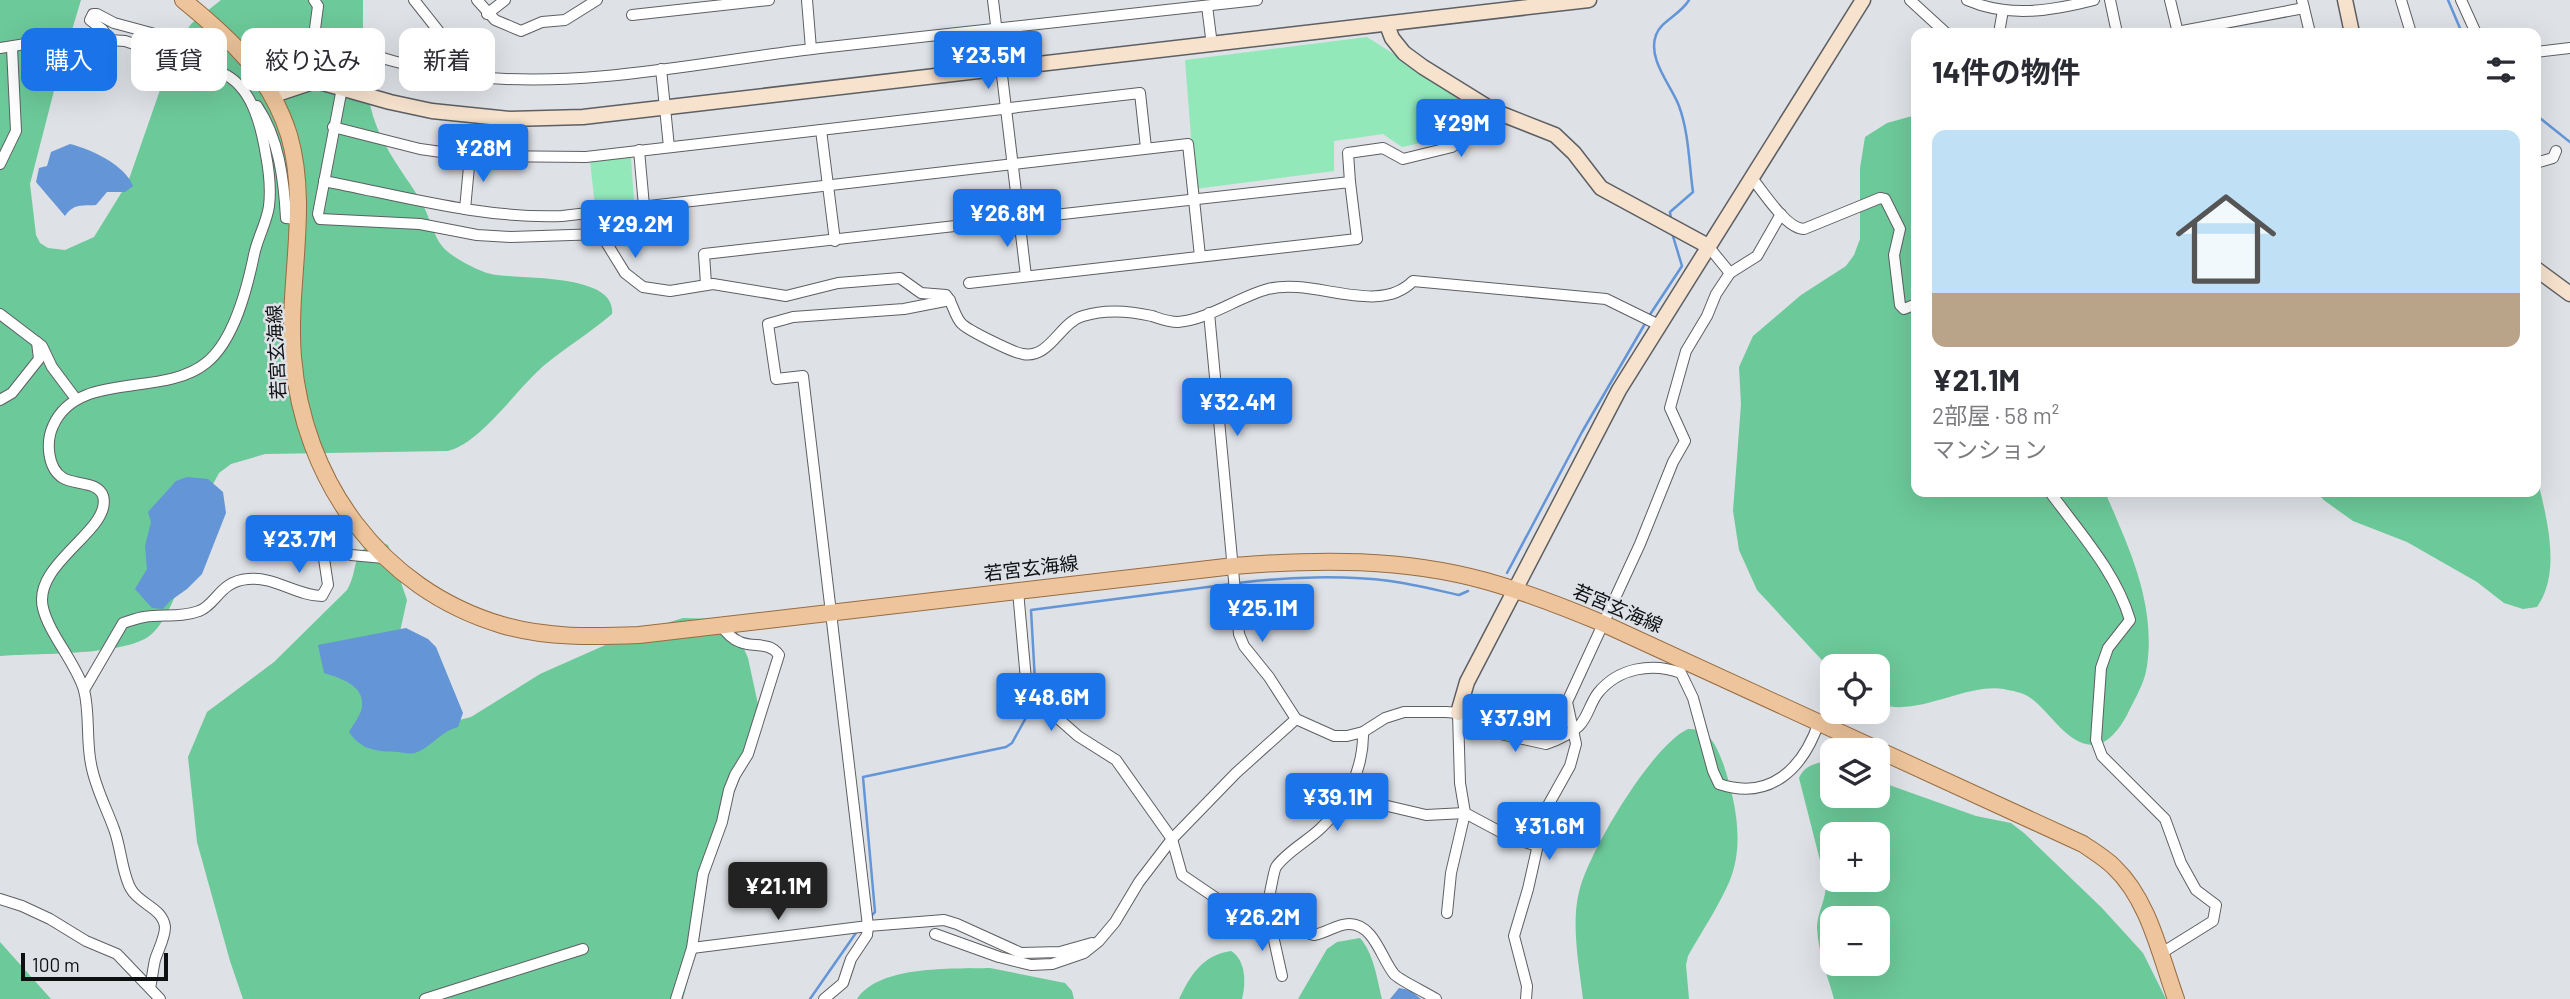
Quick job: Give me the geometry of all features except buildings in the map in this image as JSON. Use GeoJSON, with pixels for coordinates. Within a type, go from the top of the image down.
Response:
{"type":"FeatureCollection","features":[{"type":"Feature","properties":{"kind":"main road","name":"若宮玄海線"},"geometry":{"type":"LineString","coordinates":[[183,0],[216,28]]}},
{"type":"Feature","properties":{"kind":"main road","name":"若宮玄海線"},"geometry":{"type":"LineString","coordinates":[[227,38],[257,70],[274,95],[295,161],[297,219],[293,356],[299,402],[314,452],[323,473],[354,521],[387,559],[421,586],[454,605],[502,625],[590,637],[639,635],[1292,561],[1382,564],[1445,572],[1514,590],[1602,622],[2083,844],[2112,865],[2135,895],[2150,925],[2176,999]]}},
{"type":"Feature","properties":{"kind":"street"},"geometry":{"type":"LineString","coordinates":[[314,0],[318,6],[314,28]]}},
{"type":"Feature","properties":{"kind":"street"},"geometry":{"type":"LineString","coordinates":[[414,0],[436,28]]}},
{"type":"Feature","properties":{"kind":"street"},"geometry":{"type":"LineString","coordinates":[[477,0],[495,20],[521,31],[542,22],[565,20],[597,0]]}},
{"type":"Feature","properties":{"kind":"street"},"geometry":{"type":"LineString","coordinates":[[488,13],[505,0]]}},
{"type":"Feature","properties":{"kind":"street"},"geometry":{"type":"LineString","coordinates":[[632,15],[729,2],[769,0]]}},
{"type":"Feature","properties":{"kind":"street"},"geometry":{"type":"LineString","coordinates":[[807,0],[811,49]]}},
{"type":"Feature","properties":{"kind":"street"},"geometry":{"type":"LineString","coordinates":[[993,0],[1026,276]]}},
{"type":"Feature","properties":{"kind":"street"},"geometry":{"type":"LineString","coordinates":[[495,78],[542,79],[661,69],[811,49],[997,29],[1165,5],[1207,6],[1257,0]]}},
{"type":"Feature","properties":{"kind":"street"},"geometry":{"type":"LineString","coordinates":[[354,91],[432,111],[510,119],[583,117],[1589,0]]}},
{"type":"Feature","properties":{"kind":"street"},"geometry":{"type":"LineString","coordinates":[[1447,913],[1451,873],[1465,813],[1460,783],[1458,713],[1467,682],[1619,390],[1863,0]]}},
{"type":"Feature","properties":{"kind":"street"},"geometry":{"type":"LineString","coordinates":[[1910,0],[1940,28]]}},
{"type":"Feature","properties":{"kind":"street"},"geometry":{"type":"LineString","coordinates":[[1966,0],[2003,10],[2036,12],[2094,0]]}},
{"type":"Feature","properties":{"kind":"street"},"geometry":{"type":"LineString","coordinates":[[2110,0],[2116,28]]}},
{"type":"Feature","properties":{"kind":"street"},"geometry":{"type":"LineString","coordinates":[[2170,0],[2177,28]]}},
{"type":"Feature","properties":{"kind":"street"},"geometry":{"type":"LineString","coordinates":[[2345,0],[2351,28]]}},
{"type":"Feature","properties":{"kind":"street"},"geometry":{"type":"LineString","coordinates":[[2401,0],[2407,28]]}},
{"type":"Feature","properties":{"kind":"street"},"geometry":{"type":"LineString","coordinates":[[2461,0],[2474,28]]}},
{"type":"Feature","properties":{"kind":"street"},"geometry":{"type":"LineString","coordinates":[[2200,28],[2303,4],[2309,28]]}},
{"type":"Feature","properties":{"kind":"street"},"geometry":{"type":"LineString","coordinates":[[1207,6],[1212,45]]}},
{"type":"Feature","properties":{"kind":"street"},"geometry":{"type":"LineString","coordinates":[[2000,28],[2003,10]]}},
{"type":"Feature","properties":{"kind":"street"},"geometry":{"type":"LineString","coordinates":[[100,28],[90,20],[93,14],[133,28]]}},
{"type":"Feature","properties":{"kind":"street"},"geometry":{"type":"LineString","coordinates":[[1387,25],[1392,38],[1404,53],[1494,111],[1555,135],[1574,153],[1601,188],[1708,246],[1730,273]]}},
{"type":"Feature","properties":{"kind":"street"},"geometry":{"type":"LineString","coordinates":[[117,41],[138,44],[233,78],[248,94],[263,117],[279,160],[286,218],[297,219]]}},
{"type":"Feature","properties":{"kind":"street"},"geometry":{"type":"LineString","coordinates":[[0,48],[21,46]]}},
{"type":"Feature","properties":{"kind":"street"},"geometry":{"type":"LineString","coordinates":[[0,164],[16,131],[12,48]]}},
{"type":"Feature","properties":{"kind":"street"},"geometry":{"type":"LineString","coordinates":[[2541,51],[2570,48]]}},
{"type":"Feature","properties":{"kind":"street"},"geometry":{"type":"LineString","coordinates":[[661,69],[669,147]]}},
{"type":"Feature","properties":{"kind":"street"},"geometry":{"type":"LineString","coordinates":[[274,95],[284,91]]}},
{"type":"Feature","properties":{"kind":"street"},"geometry":{"type":"LineString","coordinates":[[341,91],[318,214],[320,219],[420,224],[477,235],[511,237],[601,234],[625,273],[643,287],[670,291],[706,284],[786,296],[838,283],[900,278],[921,293],[946,295],[960,322],[968,329],[1023,354],[1042,351],[1076,318],[1097,312],[1138,314],[1175,322],[1209,313],[1270,288],[1304,287],[1373,296],[1395,294],[1413,281],[1606,299],[1659,325]]}},
{"type":"Feature","properties":{"kind":"street"},"geometry":{"type":"LineString","coordinates":[[333,127],[420,149],[470,156],[586,157],[1140,93],[1146,148]]}},
{"type":"Feature","properties":{"kind":"street"},"geometry":{"type":"LineString","coordinates":[[150,988],[165,925],[159,914],[132,891],[114,829],[101,801],[91,766],[84,690],[42,603],[55,566],[95,523],[104,500],[100,490],[63,478],[52,463],[49,452],[50,432],[59,415],[76,399],[108,388],[150,385],[178,379],[206,364],[218,350],[243,301],[251,277],[257,241],[269,208],[266,154],[248,94]]}},
{"type":"Feature","properties":{"kind":"street"},"geometry":{"type":"LineString","coordinates":[[969,283],[1357,239],[1348,153],[1383,148],[1403,159],[1452,147],[1494,111]]}},
{"type":"Feature","properties":{"kind":"street"},"geometry":{"type":"LineString","coordinates":[[821,130],[835,241]]}},
{"type":"Feature","properties":{"kind":"street"},"geometry":{"type":"LineString","coordinates":[[324,181],[499,215],[529,217],[1188,144],[1200,256]]}},
{"type":"Feature","properties":{"kind":"street"},"geometry":{"type":"LineString","coordinates":[[639,150],[644,206]]}},
{"type":"Feature","properties":{"kind":"street"},"geometry":{"type":"LineString","coordinates":[[2541,162],[2553,158],[2556,152]]}},
{"type":"Feature","properties":{"kind":"street"},"geometry":{"type":"LineString","coordinates":[[465,209],[470,156]]}},
{"type":"Feature","properties":{"kind":"street"},"geometry":{"type":"LineString","coordinates":[[1751,177],[1791,226],[1797,229],[1804,229],[1880,198],[1885,199],[1900,229],[1894,255],[1900,305],[1904,309],[1911,306]]}},
{"type":"Feature","properties":{"kind":"street"},"geometry":{"type":"LineString","coordinates":[[706,284],[704,254],[1350,182]]}},
{"type":"Feature","properties":{"kind":"street"},"geometry":{"type":"LineString","coordinates":[[1526,999],[1527,986],[1514,936],[1546,809],[1570,766],[1576,744],[1567,702],[1685,440],[1672,415],[1671,403],[1686,351],[1730,273],[1757,256],[1781,214]]}},
{"type":"Feature","properties":{"kind":"street"},"geometry":{"type":"LineString","coordinates":[[2541,273],[2570,294]]}},
{"type":"Feature","properties":{"kind":"street"},"geometry":{"type":"LineString","coordinates":[[824,999],[843,983],[851,958],[867,936],[868,926],[803,376],[776,379],[768,324],[793,317],[904,309],[950,300]]}},
{"type":"Feature","properties":{"kind":"street"},"geometry":{"type":"LineString","coordinates":[[1209,313],[1239,634],[1244,646],[1269,677],[1296,719],[1334,736],[1363,732],[1385,718],[1404,712],[1458,713],[1482,730],[1546,744],[1575,730],[1582,723],[1597,694],[1617,676],[1651,667],[1667,668],[1681,673],[1693,698],[1719,784],[1738,790],[1760,788],[1777,781],[1796,765],[1814,737],[1819,722]]}},
{"type":"Feature","properties":{"kind":"street"},"geometry":{"type":"LineString","coordinates":[[0,314],[42,346],[52,367],[76,399]]}},
{"type":"Feature","properties":{"kind":"street"},"geometry":{"type":"LineString","coordinates":[[0,400],[12,393],[39,359],[37,342]]}},
{"type":"Feature","properties":{"kind":"street"},"geometry":{"type":"LineString","coordinates":[[2054,497],[2114,583],[2125,603],[2130,620],[2108,648],[2101,668],[2096,740],[2102,756],[2165,819],[2181,863],[2196,890],[2216,905],[2213,921],[2160,954]]}},
{"type":"Feature","properties":{"kind":"street"},"geometry":{"type":"LineString","coordinates":[[84,690],[123,622],[201,611],[217,593],[230,584],[248,579],[266,580],[311,596],[322,596],[328,585],[323,552],[329,545],[351,555],[387,559]]}},
{"type":"Feature","properties":{"kind":"street"},"geometry":{"type":"LineString","coordinates":[[1017,591],[1027,691],[1031,700],[1053,714],[1078,736],[1116,760],[1172,839],[1182,875],[1235,911],[1314,935],[1325,934],[1344,924],[1353,923],[1364,928],[1396,976],[1436,999]]}},
{"type":"Feature","properties":{"kind":"street"},"geometry":{"type":"LineString","coordinates":[[676,999],[692,948],[704,874],[722,822],[729,790],[748,754],[779,655],[770,647],[742,643],[730,637],[721,626]]}},
{"type":"Feature","properties":{"kind":"street"},"geometry":{"type":"LineString","coordinates":[[935,934],[991,955],[1031,965],[1052,964],[1084,953],[1099,941],[1172,839],[1236,774],[1296,719]]}},
{"type":"Feature","properties":{"kind":"street"},"geometry":{"type":"LineString","coordinates":[[1282,976],[1272,930],[1265,920],[1276,868],[1322,828],[1345,796],[1360,760],[1363,732]]}},
{"type":"Feature","properties":{"kind":"street"},"geometry":{"type":"LineString","coordinates":[[1345,796],[1426,815],[1465,813],[1510,837],[1537,846]]}},
{"type":"Feature","properties":{"kind":"street"},"geometry":{"type":"LineString","coordinates":[[0,899],[50,919],[86,941],[109,948],[160,999]]}},
{"type":"Feature","properties":{"kind":"street"},"geometry":{"type":"LineString","coordinates":[[692,948],[868,926],[944,920],[1021,953],[1060,952],[1099,941]]}},
{"type":"Feature","properties":{"kind":"street"},"geometry":{"type":"LineString","coordinates":[[425,999],[583,949]]}},
{"type":"Feature","properties":{"kind":"green space"},"geometry":{"type":"Polygon","coordinates":[[[0,0],[81,0],[73,28],[21,28],[21,91],[54,91],[30,184],[36,235],[40,243],[48,248],[65,250],[94,237],[128,182],[160,91],[227,91],[227,28],[188,28],[192,23],[221,0],[363,0],[363,28],[241,28],[241,91],[368,91],[372,112],[386,146],[423,205],[443,247],[463,262],[491,274],[583,284],[599,291],[609,300],[612,314],[547,363],[487,425],[461,446],[448,451],[265,454],[231,464],[219,473],[212,486],[178,590],[159,626],[148,637],[135,643],[98,651],[0,656],[0,0]]]}},
{"type":"Feature","properties":{"kind":"green space"},"geometry":{"type":"Polygon","coordinates":[[[1367,37],[1480,109],[1450,137],[1402,147],[1383,134],[1334,141],[1334,171],[1195,189],[1185,60],[1367,37]]]}},
{"type":"Feature","properties":{"kind":"green space"},"geometry":{"type":"Polygon","coordinates":[[[1911,116],[1911,497],[2107,497],[2123,534],[2138,576],[2148,620],[2146,672],[2124,720],[2108,739],[2098,744],[2092,745],[2074,739],[2029,697],[2004,689],[1973,691],[1908,707],[1890,706],[1890,654],[1820,654],[1820,658],[1757,590],[1739,550],[1733,511],[1741,404],[1739,367],[1753,336],[1801,295],[1846,266],[1854,255],[1860,239],[1860,168],[1865,137],[1887,123],[1911,116]]]}},
{"type":"Feature","properties":{"kind":"green space"},"geometry":{"type":"Polygon","coordinates":[[[631,157],[634,201],[595,206],[590,161],[631,157]]]}},
{"type":"Feature","properties":{"kind":"green space"},"geometry":{"type":"Polygon","coordinates":[[[2541,494],[2550,541],[2549,576],[2545,592],[2537,607],[2523,609],[2504,603],[2477,582],[2407,542],[2353,521],[2321,497],[2541,497],[2541,494]]]}},
{"type":"Feature","properties":{"kind":"green space"},"geometry":{"type":"Polygon","coordinates":[[[377,541],[388,545],[407,600],[399,636],[428,728],[471,717],[540,674],[628,635],[683,618],[718,619],[734,626],[748,658],[759,709],[742,773],[710,840],[695,952],[683,999],[243,999],[197,842],[188,757],[207,712],[274,662],[347,590],[362,550],[377,541]]]}},
{"type":"Feature","properties":{"kind":"green space"},"geometry":{"type":"Polygon","coordinates":[[[1688,729],[1701,731],[1711,739],[1718,750],[1731,791],[1738,836],[1730,880],[1688,956],[1686,965],[1689,999],[1583,999],[1576,945],[1576,918],[1579,892],[1585,874],[1608,828],[1640,777],[1673,739],[1688,729]]]}},
{"type":"Feature","properties":{"kind":"green space"},"geometry":{"type":"Polygon","coordinates":[[[1820,762],[1820,808],[1890,808],[1890,785],[1976,816],[2011,823],[2102,908],[2143,953],[2166,999],[1834,999],[1827,976],[1890,976],[1890,906],[1822,906],[1825,892],[1890,892],[1890,822],[1820,822],[1820,860],[1799,778],[1808,767],[1820,762]]]}},
{"type":"Feature","properties":{"kind":"green space"},"geometry":{"type":"Polygon","coordinates":[[[1820,911],[1820,949],[1817,928],[1820,911]]]}},
{"type":"Feature","properties":{"kind":"green space"},"geometry":{"type":"Polygon","coordinates":[[[1360,938],[1372,959],[1382,999],[1298,999],[1327,949],[1337,942],[1360,938]]]}},
{"type":"Feature","properties":{"kind":"green space"},"geometry":{"type":"Polygon","coordinates":[[[0,942],[51,999],[0,999],[0,942]]]}},
{"type":"Feature","properties":{"kind":"green space"},"geometry":{"type":"Polygon","coordinates":[[[1231,951],[1240,960],[1244,972],[1242,999],[1179,999],[1198,968],[1212,957],[1231,951]]]}},
{"type":"Feature","properties":{"kind":"green space"},"geometry":{"type":"Polygon","coordinates":[[[990,968],[1065,983],[1072,991],[1074,999],[857,999],[867,988],[899,975],[937,969],[990,968]]]}},
{"type":"Feature","properties":{"kind":"water"},"geometry":{"type":"Polygon","coordinates":[[[70,144],[97,154],[115,165],[129,178],[133,186],[125,192],[107,192],[96,205],[75,207],[65,216],[36,182],[39,168],[47,166],[51,152],[70,144]]]}},
{"type":"Feature","properties":{"kind":"water"},"geometry":{"type":"Polygon","coordinates":[[[187,477],[208,479],[223,492],[226,513],[202,574],[163,609],[152,608],[135,589],[147,569],[145,546],[151,522],[148,512],[176,481],[187,477]]]}},
{"type":"Feature","properties":{"kind":"water"},"geometry":{"type":"Polygon","coordinates":[[[406,628],[428,639],[436,647],[463,713],[458,727],[415,753],[370,749],[359,743],[349,732],[361,710],[360,693],[350,684],[324,673],[318,645],[406,628]]]}},
{"type":"Feature","properties":{"kind":"water"},"geometry":{"type":"Polygon","coordinates":[[[1399,988],[1410,990],[1421,999],[1390,999],[1399,988]]]}},
{"type":"Feature","properties":{"kind":"waterway"},"geometry":{"type":"LineString","coordinates":[[1671,219],[1670,212],[1693,192],[1682,116],[1657,62],[1654,44],[1658,30],[1689,0]]}},
{"type":"Feature","properties":{"kind":"waterway"},"geometry":{"type":"LineString","coordinates":[[2448,0],[2460,28]]}},
{"type":"Feature","properties":{"kind":"waterway"},"geometry":{"type":"LineString","coordinates":[[2541,119],[2570,142]]}},
{"type":"Feature","properties":{"kind":"waterway"},"geometry":{"type":"LineString","coordinates":[[1649,316],[1682,266],[1672,233]]}},
{"type":"Feature","properties":{"kind":"waterway"},"geometry":{"type":"LineString","coordinates":[[1507,573],[1582,432],[1646,322]]}},
{"type":"Feature","properties":{"kind":"waterway"},"geometry":{"type":"LineString","coordinates":[[1238,583],[1334,577],[1399,582],[1459,595],[1468,591]]}},
{"type":"Feature","properties":{"kind":"waterway"},"geometry":{"type":"LineString","coordinates":[[1036,699],[1031,610],[1231,584]]}},
{"type":"Feature","properties":{"kind":"waterway"},"geometry":{"type":"LineString","coordinates":[[870,917],[875,912],[863,777],[1006,747],[1012,743],[1033,705]]}},
{"type":"Feature","properties":{"kind":"waterway"},"geometry":{"type":"LineString","coordinates":[[810,999],[858,930]]}}]}
